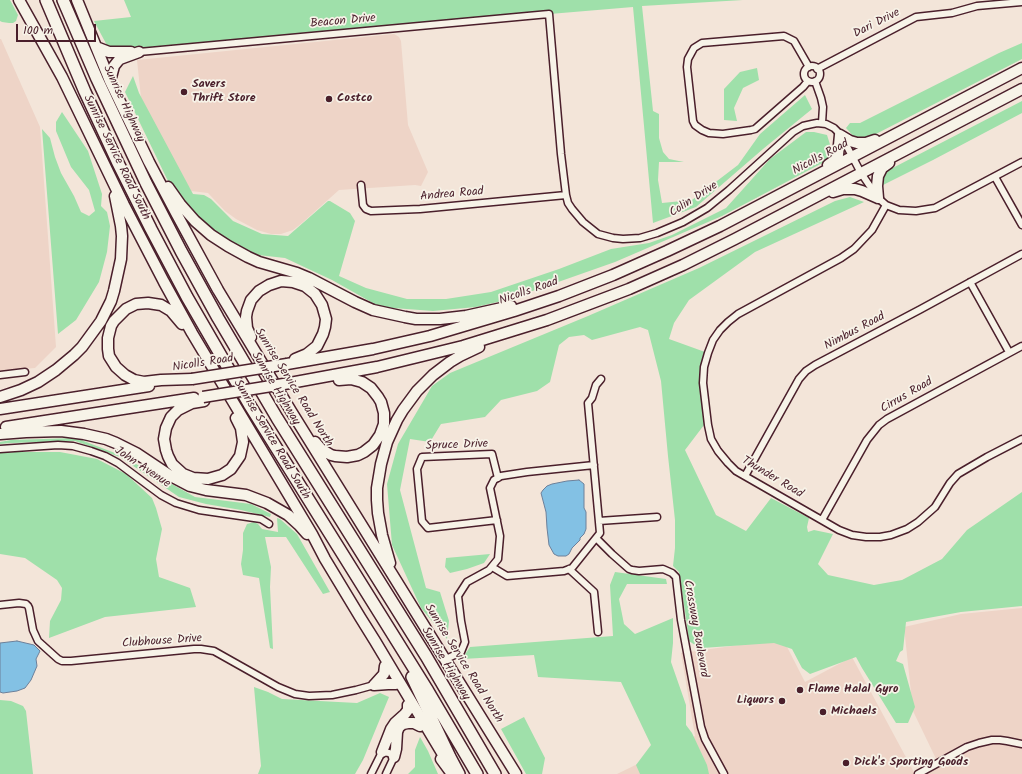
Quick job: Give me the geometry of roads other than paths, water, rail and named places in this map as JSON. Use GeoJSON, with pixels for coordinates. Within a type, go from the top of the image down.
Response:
{"type":"FeatureCollection","features":[{"type":"Feature","properties":{"kind":"highway","name":"Sunrise Service Road South"},"geometry":{"type":"LineString","coordinates":[[19,0],[62,76],[112,180],[164,282],[201,349],[308,527],[325,559],[379,647],[453,774]]}},
{"type":"Feature","properties":{"kind":"highway"},"geometry":{"type":"LineString","coordinates":[[46,0],[85,92],[117,161],[187,297],[249,404],[388,626],[477,774]]}},
{"type":"Feature","properties":{"kind":"highway","name":"Sunrise Highway"},"geometry":{"type":"LineString","coordinates":[[63,0],[129,148],[166,224],[214,312],[256,385],[426,656],[495,774]]}},
{"type":"Feature","properties":{"kind":"highway","name":"Sunrise Service Road North"},"geometry":{"type":"LineString","coordinates":[[77,0],[110,81],[162,188],[262,370],[291,411],[516,774]]}},
{"type":"Feature","properties":{"kind":"highway"},"geometry":{"type":"LineString","coordinates":[[96,47],[109,52],[140,52]]}},
{"type":"Feature","properties":{"kind":"highway"},"geometry":{"type":"LineString","coordinates":[[110,81],[114,66],[120,59],[140,52]]}},
{"type":"Feature","properties":{"kind":"highway","name":"Nicolls Road"},"geometry":{"type":"LineString","coordinates":[[286,362],[373,349],[430,336],[500,316],[560,296],[613,275],[720,226],[1022,68]]}},
{"type":"Feature","properties":{"kind":"highway"},"geometry":{"type":"LineString","coordinates":[[223,385],[234,416],[241,428],[243,447],[240,456],[227,472],[213,478],[203,479],[183,474],[168,456],[164,439],[166,428],[171,417],[188,404],[204,399],[232,392],[305,381],[363,370],[464,346],[520,329],[589,305],[656,277],[735,239],[1022,89]]}},
{"type":"Feature","properties":{"kind":"highway"},"geometry":{"type":"LineString","coordinates":[[125,112],[142,137],[169,189],[195,221],[207,232],[248,257],[309,278],[354,302],[374,310],[394,315],[416,319],[440,319],[487,312],[560,296]]}},
{"type":"Feature","properties":{"kind":"highway"},"geometry":{"type":"LineString","coordinates":[[812,178],[835,160],[838,152],[840,135],[854,142],[863,143],[899,132]]}},
{"type":"Feature","properties":{"kind":"highway"},"geometry":{"type":"LineString","coordinates":[[882,202],[877,181],[880,171],[913,146]]}},
{"type":"Feature","properties":{"kind":"highway"},"geometry":{"type":"LineString","coordinates":[[0,397],[38,382],[65,363],[89,338],[101,321],[113,296],[122,248],[121,226],[112,180]]}},
{"type":"Feature","properties":{"kind":"highway"},"geometry":{"type":"LineString","coordinates":[[812,199],[840,190],[855,189],[862,191],[882,202]]}},
{"type":"Feature","properties":{"kind":"highway"},"geometry":{"type":"LineString","coordinates":[[287,281],[299,283],[310,289],[322,305],[326,320],[323,334],[317,346],[312,351],[301,357],[286,362],[262,370],[248,332],[246,322],[251,300],[259,291],[269,285],[287,281]]}},
{"type":"Feature","properties":{"kind":"highway"},"geometry":{"type":"LineString","coordinates":[[192,379],[144,382],[134,380],[124,375],[116,367],[109,356],[107,344],[109,332],[114,321],[126,309],[142,303],[155,303],[171,311],[201,349]]}},
{"type":"Feature","properties":{"kind":"highway"},"geometry":{"type":"LineString","coordinates":[[397,582],[382,535],[377,500],[380,464],[394,426],[403,410],[417,391],[433,374],[468,352],[520,329]]}},
{"type":"Feature","properties":{"kind":"highway","name":"Nicolls Road"},"geometry":{"type":"LineString","coordinates":[[0,409],[192,379],[262,370]]}},
{"type":"Feature","properties":{"kind":"highway"},"geometry":{"type":"LineString","coordinates":[[291,411],[317,445],[326,452],[335,456],[347,457],[358,454],[373,445],[380,435],[384,418],[383,407],[378,397],[367,385],[351,379],[305,381]]}},
{"type":"Feature","properties":{"kind":"highway"},"geometry":{"type":"LineString","coordinates":[[0,428],[204,399]]}},
{"type":"Feature","properties":{"kind":"highway"},"geometry":{"type":"LineString","coordinates":[[0,434],[26,432],[67,432],[95,436],[116,443],[136,453],[169,475],[190,486],[206,490],[246,495],[275,506],[299,525],[325,559]]}},
{"type":"Feature","properties":{"kind":"highway"},"geometry":{"type":"LineString","coordinates":[[360,617],[371,642],[420,726],[438,756],[453,774]]}},
{"type":"Feature","properties":{"kind":"highway"},"geometry":{"type":"LineString","coordinates":[[388,626],[459,774]]}},
{"type":"Feature","properties":{"kind":"highway"},"geometry":{"type":"LineString","coordinates":[[374,685],[384,674],[385,666]]}},
{"type":"Feature","properties":{"kind":"highway"},"geometry":{"type":"LineString","coordinates":[[374,685],[396,684]]}},
{"type":"Feature","properties":{"kind":"highway"},"geometry":{"type":"LineString","coordinates":[[382,752],[391,729],[408,710],[408,705]]}},
{"type":"Feature","properties":{"kind":"highway"},"geometry":{"type":"LineString","coordinates":[[394,757],[397,732],[399,728],[408,723],[415,723],[420,726]]}},
{"type":"Feature","properties":{"kind":"highway"},"geometry":{"type":"LineString","coordinates":[[485,757],[499,774]]}},
{"type":"Feature","properties":{"kind":"street","name":"Dari Drive"},"geometry":{"type":"LineString","coordinates":[[817,68],[916,17],[952,13],[977,6],[1022,2]]}},
{"type":"Feature","properties":{"kind":"street","name":"Beacon Drive"},"geometry":{"type":"LineString","coordinates":[[140,52],[549,14]]}},
{"type":"Feature","properties":{"kind":"street","name":"Colin Drive"},"geometry":{"type":"LineString","coordinates":[[549,14],[566,195],[568,202],[577,215],[598,234],[623,239],[632,239],[651,235],[683,222],[707,208],[793,132],[808,124],[822,124]]}},
{"type":"Feature","properties":{"kind":"street"},"geometry":{"type":"LineString","coordinates":[[810,67],[794,42],[784,36],[702,43],[691,52],[687,67],[693,121],[695,125],[709,133],[724,134],[756,129],[803,87],[811,81],[818,79],[820,76],[819,72],[817,68],[814,67],[810,67],[804,73],[806,78],[811,81],[821,98],[823,107],[822,124],[834,128],[840,135],[861,173],[882,202],[899,210],[922,211],[935,208],[1022,162]]}},
{"type":"Feature","properties":{"kind":"street"},"geometry":{"type":"LineString","coordinates":[[995,177],[1022,225]]}},
{"type":"Feature","properties":{"kind":"street","name":"Andrea Road"},"geometry":{"type":"LineString","coordinates":[[361,185],[364,205],[366,209],[371,211],[428,208],[566,195]]}},
{"type":"Feature","properties":{"kind":"street","name":"Thunder Road"},"geometry":{"type":"LineString","coordinates":[[882,202],[872,230],[854,249],[841,258],[738,314],[720,330],[713,340],[704,367],[703,383],[711,439],[718,452],[736,471],[839,530],[852,535],[880,538],[907,529],[918,522],[935,506],[950,483],[958,474],[1022,439]]}},
{"type":"Feature","properties":{"kind":"street","name":"Nimbus Road"},"geometry":{"type":"LineString","coordinates":[[745,476],[799,379],[806,371],[1022,254]]}},
{"type":"Feature","properties":{"kind":"street"},"geometry":{"type":"LineString","coordinates":[[970,282],[1009,352]]}},
{"type":"Feature","properties":{"kind":"street","name":"Cirrus Road"},"geometry":{"type":"LineString","coordinates":[[822,520],[867,440],[879,425],[887,419],[1022,346]]}},
{"type":"Feature","properties":{"kind":"street"},"geometry":{"type":"LineString","coordinates":[[0,375],[25,372]]}},
{"type":"Feature","properties":{"kind":"street"},"geometry":{"type":"LineString","coordinates":[[492,567],[507,576],[564,571],[572,568],[600,533],[588,403],[592,398],[596,385],[601,379]]}},
{"type":"Feature","properties":{"kind":"street","name":"John Avenue"},"geometry":{"type":"LineString","coordinates":[[0,450],[58,445],[73,446],[105,456],[118,463],[161,495],[176,503],[199,510],[261,519],[269,524]]}},
{"type":"Feature","properties":{"kind":"street","name":"Spruce Drive"},"geometry":{"type":"LineString","coordinates":[[497,520],[428,528],[422,521],[417,470],[422,457],[492,454],[498,478]]}},
{"type":"Feature","properties":{"kind":"street"},"geometry":{"type":"LineString","coordinates":[[446,659],[461,652],[465,642],[458,596],[467,582],[489,570],[498,560],[500,536],[490,488],[494,480],[501,476],[527,472],[594,465]]}},
{"type":"Feature","properties":{"kind":"street"},"geometry":{"type":"LineString","coordinates":[[599,521],[657,517]]}},
{"type":"Feature","properties":{"kind":"street","name":"Crossway Boulevard"},"geometry":{"type":"LineString","coordinates":[[596,538],[616,558],[632,570],[639,571],[664,569],[670,571],[676,577],[681,620],[701,727],[705,739],[724,774]]}},
{"type":"Feature","properties":{"kind":"street"},"geometry":{"type":"LineString","coordinates":[[569,569],[594,592],[598,632]]}},
{"type":"Feature","properties":{"kind":"street","name":"Clubhouse Drive"},"geometry":{"type":"LineString","coordinates":[[0,605],[19,603],[26,604],[29,608],[33,630],[38,641],[62,661],[205,649],[214,651],[278,687],[295,694],[309,696],[332,695],[374,685]]}},
{"type":"Feature","properties":{"kind":"street"},"geometry":{"type":"LineString","coordinates":[[918,774],[967,747],[979,743],[992,740],[1007,740],[1022,744]]}},
{"type":"Feature","properties":{"kind":"street"},"geometry":{"type":"LineString","coordinates":[[377,773],[382,752],[389,753],[394,757],[386,774]]}},
{"type":"Feature","properties":{"kind":"water"},"geometry":{"type":"Polygon","coordinates":[[[579,480],[584,484],[586,529],[580,540],[572,548],[569,554],[566,556],[558,556],[554,554],[549,545],[546,512],[541,493],[547,486],[552,484],[579,480]]]}},
{"type":"Feature","properties":{"kind":"water"},"geometry":{"type":"Polygon","coordinates":[[[17,641],[34,645],[40,651],[36,659],[37,666],[31,680],[25,688],[3,693],[0,692],[0,643],[17,641]]]}},
{"type":"Feature","properties":{"kind":"place","name":"Savers Thrift Store"},"geometry":{"type":"Point","coordinates":[184,92]}},
{"type":"Feature","properties":{"kind":"place","name":"Costco"},"geometry":{"type":"Point","coordinates":[329,99]}},
{"type":"Feature","properties":{"kind":"place","name":"Flame Halal Gyro"},"geometry":{"type":"Point","coordinates":[800,690]}},
{"type":"Feature","properties":{"kind":"place","name":"Liquors"},"geometry":{"type":"Point","coordinates":[782,701]}},
{"type":"Feature","properties":{"kind":"place","name":"Michaels"},"geometry":{"type":"Point","coordinates":[823,712]}},
{"type":"Feature","properties":{"kind":"place","name":"Dick's Sporting Goods"},"geometry":{"type":"Point","coordinates":[846,763]}}]}
